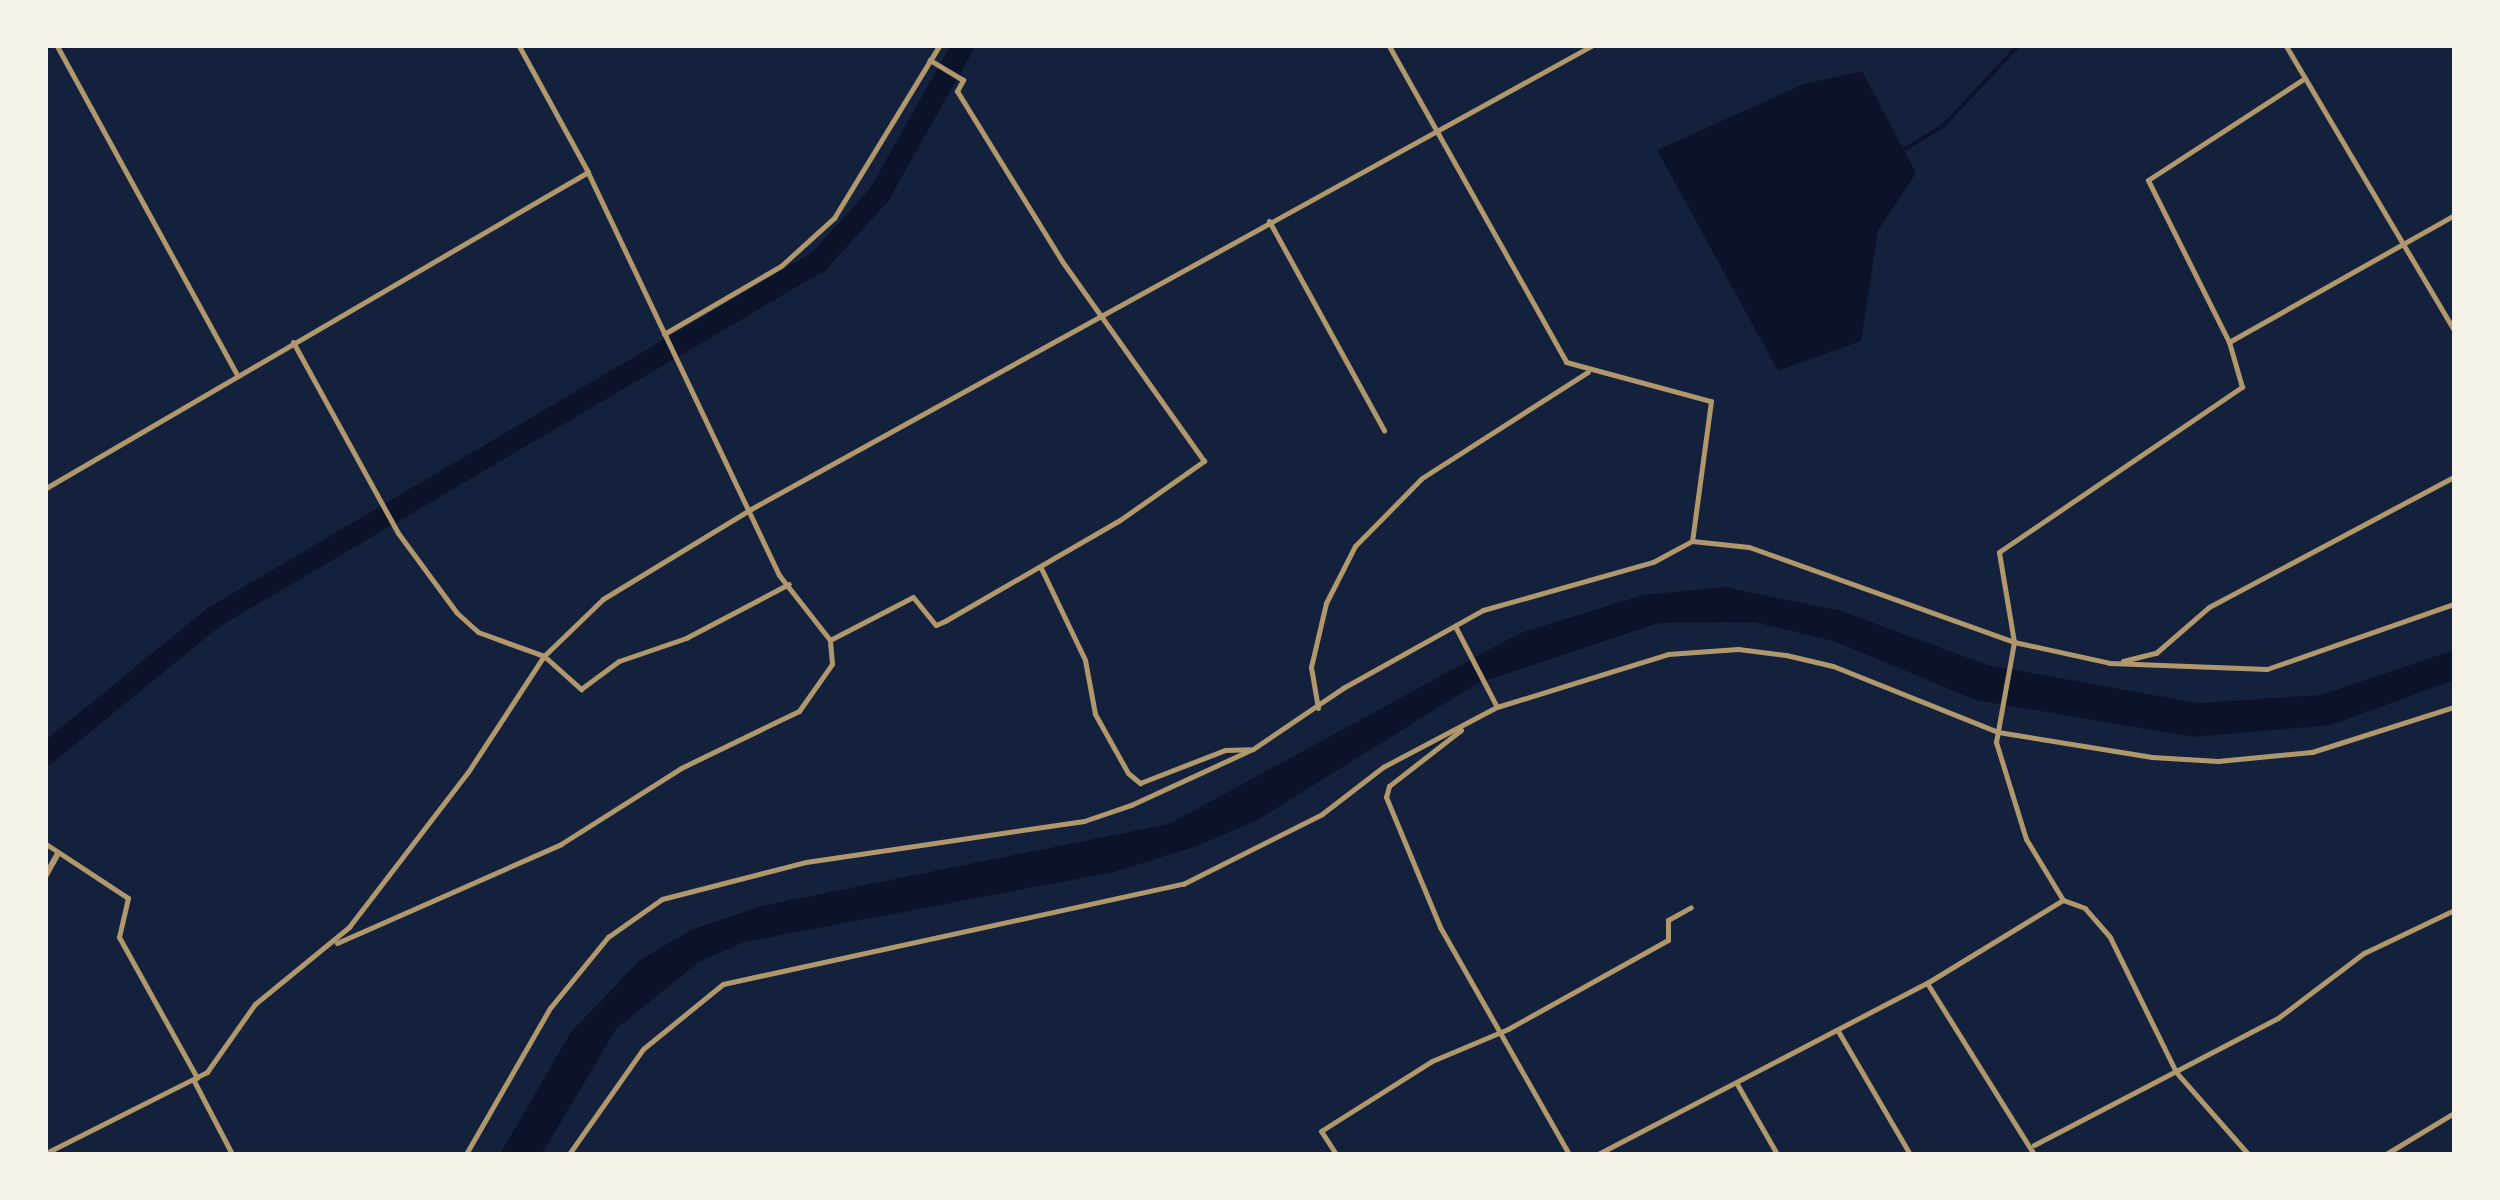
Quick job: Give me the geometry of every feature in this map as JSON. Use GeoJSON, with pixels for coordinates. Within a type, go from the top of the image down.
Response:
{"type":"FeatureCollection","features":[{"type":"Feature","properties":{"kind":"street"},"geometry":{"type":"LineString","coordinates":[[57,46],[238,376]]}},
{"type":"Feature","properties":{"kind":"street"},"geometry":{"type":"LineString","coordinates":[[46,1153],[195,1080],[255,1004],[336,943],[561,844],[681,768],[799,711],[829,675],[830,640],[789,584],[679,367],[588,172],[519,46]]}},
{"type":"Feature","properties":{"kind":"street"},"geometry":{"type":"LineString","coordinates":[[664,334],[781,266],[834,218],[939,46]]}},
{"type":"Feature","properties":{"kind":"street"},"geometry":{"type":"LineString","coordinates":[[1389,46],[1566,362],[1589,372],[1711,401],[1692,541]]}},
{"type":"Feature","properties":{"kind":"street"},"geometry":{"type":"LineString","coordinates":[[336,943],[468,772],[544,656],[603,599],[751,509],[1591,46]]}},
{"type":"Feature","properties":{"kind":"street"},"geometry":{"type":"LineString","coordinates":[[2286,46],[2401,247],[2454,330]]}},
{"type":"Feature","properties":{"kind":"street"},"geometry":{"type":"LineString","coordinates":[[830,640],[913,597],[936,625],[1041,568],[1204,461],[1099,315],[957,91],[960,78],[931,60]]}},
{"type":"Feature","properties":{"kind":"street"},"geometry":{"type":"LineString","coordinates":[[2248,1154],[2176,1072],[2110,937],[2085,908],[2063,900],[2026,839],[2000,764],[1998,719],[2014,646],[1999,563],[2006,542],[2230,399],[2242,387],[2229,342],[2148,180],[2305,78]]}},
{"type":"Feature","properties":{"kind":"street"},"geometry":{"type":"LineString","coordinates":[[46,488],[588,172]]}},
{"type":"Feature","properties":{"kind":"street"},"geometry":{"type":"LineString","coordinates":[[2229,342],[2454,215]]}},
{"type":"Feature","properties":{"kind":"street"},"geometry":{"type":"LineString","coordinates":[[1269,221],[1384,430]]}},
{"type":"Feature","properties":{"kind":"street"},"geometry":{"type":"LineString","coordinates":[[293,342],[398,533],[478,632],[544,656],[581,689],[619,661],[686,638],[789,584]]}},
{"type":"Feature","properties":{"kind":"street"},"geometry":{"type":"LineString","coordinates":[[1318,708],[1311,667],[1326,603],[1355,546],[1422,478],[1589,372]]}},
{"type":"Feature","properties":{"kind":"street"},"geometry":{"type":"LineString","coordinates":[[2110,663],[2156,653],[2209,607],[2454,477]]}},
{"type":"Feature","properties":{"kind":"street"},"geometry":{"type":"LineString","coordinates":[[466,1154],[550,1008],[608,937],[662,899],[806,862],[1084,821],[1253,749],[1455,626],[1508,602],[1653,562],[1692,541],[1775,555],[2014,646],[2110,663],[2267,669],[2454,604]]}},
{"type":"Feature","properties":{"kind":"street"},"geometry":{"type":"LineString","coordinates":[[1041,568],[1085,660],[1095,714],[1128,773],[1140,783],[1225,750],[1253,749]]}},
{"type":"Feature","properties":{"kind":"street"},"geometry":{"type":"LineString","coordinates":[[1455,626],[1497,707]]}},
{"type":"Feature","properties":{"kind":"street"},"geometry":{"type":"LineString","coordinates":[[569,1154],[643,1049],[723,984],[1183,884],[1322,814],[1383,767],[1497,707],[1668,654],[1738,649],[1833,666],[1998,732],[2152,757],[2240,760],[2312,752],[2454,707]]}},
{"type":"Feature","properties":{"kind":"street"},"geometry":{"type":"LineString","coordinates":[[1472,722],[1389,786],[1386,797],[1440,927],[1502,1029],[1569,1154]]}},
{"type":"Feature","properties":{"kind":"street"},"geometry":{"type":"LineString","coordinates":[[49,845],[57,855],[128,898],[119,937],[232,1154]]}},
{"type":"Feature","properties":{"kind":"street"},"geometry":{"type":"LineString","coordinates":[[46,875],[57,855]]}},
{"type":"Feature","properties":{"kind":"street"},"geometry":{"type":"LineString","coordinates":[[1598,1154],[1927,983],[2063,900]]}},
{"type":"Feature","properties":{"kind":"street"},"geometry":{"type":"LineString","coordinates":[[1336,1154],[1321,1131],[1432,1061],[1502,1029],[1668,940],[1668,920],[1691,907]]}},
{"type":"Feature","properties":{"kind":"street"},"geometry":{"type":"LineString","coordinates":[[2034,1145],[2278,1018],[2364,953],[2454,910]]}},
{"type":"Feature","properties":{"kind":"street"},"geometry":{"type":"LineString","coordinates":[[1927,983],[2034,1145],[2034,1154]]}},
{"type":"Feature","properties":{"kind":"street"},"geometry":{"type":"LineString","coordinates":[[1838,1031],[1910,1154]]}},
{"type":"Feature","properties":{"kind":"street"},"geometry":{"type":"LineString","coordinates":[[1737,1084],[1777,1154]]}},
{"type":"Feature","properties":{"kind":"street"},"geometry":{"type":"LineString","coordinates":[[2386,1154],[2454,1113]]}},
{"type":"Feature","properties":{"kind":"water"},"geometry":{"type":"Polygon","coordinates":[[[1862,71],[1916,173],[1878,231],[1861,341],[1778,371],[1657,150],[1804,84],[1862,71]]]}},
{"type":"Feature","properties":{"kind":"water"},"geometry":{"type":"Polygon","coordinates":[[[1725,587],[1841,611],[1988,665],[2197,703],[2321,695],[2454,650],[2454,680],[2331,725],[2192,737],[1976,700],[1833,641],[1754,622],[1658,623],[1476,684],[1256,821],[1197,846],[1114,872],[744,942],[699,962],[616,1029],[542,1154],[500,1154],[571,1032],[640,960],[691,930],[761,906],[1169,824],[1520,633],[1643,595],[1725,587]]]}},
{"type":"Feature","properties":{"kind":"waterway"},"geometry":{"type":"LineString","coordinates":[[46,754],[214,617],[819,261],[879,195],[963,46]]}},
{"type":"Feature","properties":{"kind":"waterway"},"geometry":{"type":"LineString","coordinates":[[1900,152],[1943,126],[2018,46]]}}]}
